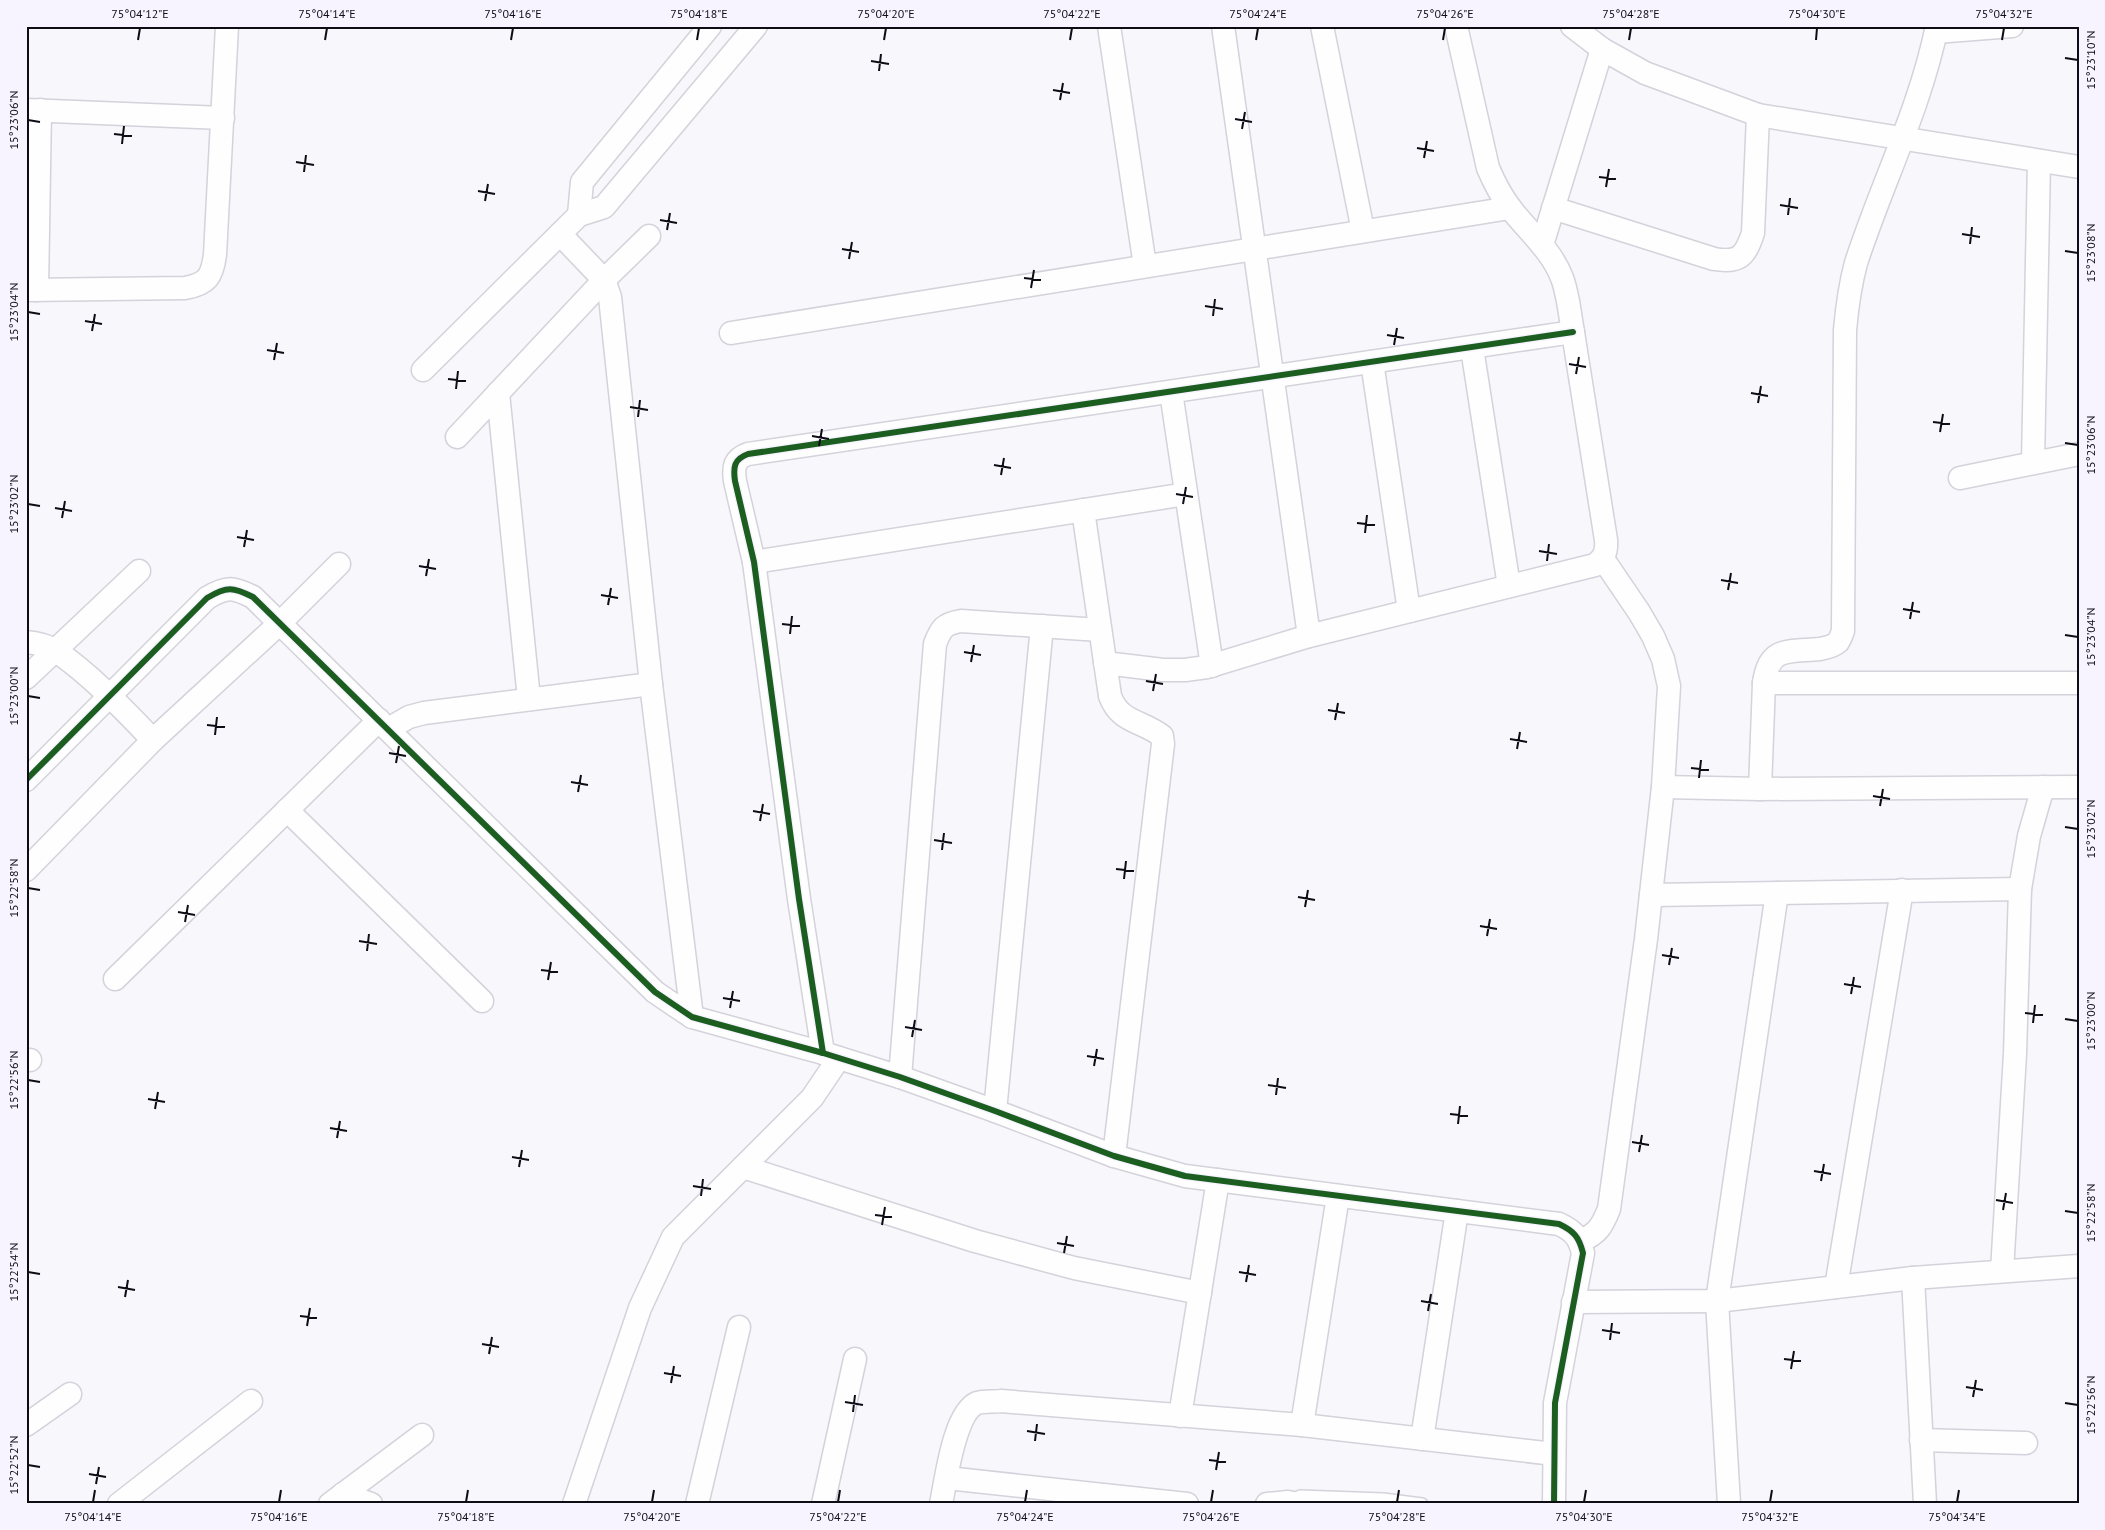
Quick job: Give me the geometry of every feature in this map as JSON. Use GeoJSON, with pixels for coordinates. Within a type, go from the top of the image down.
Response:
{"type":"FeatureCollection","features":[{"type":"Feature","properties":{"kind":"street"},"geometry":{"type":"LineString","coordinates":[[222,118],[33,110],[32,290],[184,288],[198,285],[207,280],[213,269],[216,255],[227,26]]}},
{"type":"Feature","properties":{"kind":"street"},"geometry":{"type":"LineString","coordinates":[[579,214],[582,182],[710,26]]}},
{"type":"Feature","properties":{"kind":"street"},"geometry":{"type":"LineString","coordinates":[[423,370],[579,214],[604,208],[756,26]]}},
{"type":"Feature","properties":{"kind":"street"},"geometry":{"type":"LineString","coordinates":[[1109,26],[1145,266]]}},
{"type":"Feature","properties":{"kind":"street"},"geometry":{"type":"LineString","coordinates":[[1223,26],[1310,636]]}},
{"type":"Feature","properties":{"kind":"street"},"geometry":{"type":"LineString","coordinates":[[1322,26],[1363,231]]}},
{"type":"Feature","properties":{"kind":"street"},"geometry":{"type":"LineString","coordinates":[[1105,663],[1185,670],[1212,666],[1310,636],[1595,565],[1603,559],[1607,550],[1606,540],[1573,332],[1562,278],[1542,245],[1510,208],[1496,187],[1488,168],[1456,26]]}},
{"type":"Feature","properties":{"kind":"street"},"geometry":{"type":"LineString","coordinates":[[1572,26],[1602,48],[1645,73],[1758,115],[2079,167]]}},
{"type":"Feature","properties":{"kind":"street"},"geometry":{"type":"LineString","coordinates":[[1760,789],[1766,668],[1774,656],[1784,652],[1825,648],[1838,642],[1843,631],[1845,330],[1856,264],[1903,139],[1930,60],[1936,29],[2012,26]]}},
{"type":"Feature","properties":{"kind":"street"},"geometry":{"type":"LineString","coordinates":[[1542,245],[1602,48]]}},
{"type":"Feature","properties":{"kind":"street"},"geometry":{"type":"LineString","coordinates":[[1553,208],[1714,260],[1728,262],[1739,258],[1748,249],[1753,233],[1758,115]]}},
{"type":"Feature","properties":{"kind":"street"},"geometry":{"type":"LineString","coordinates":[[2033,463],[2039,161]]}},
{"type":"Feature","properties":{"kind":"street"},"geometry":{"type":"LineString","coordinates":[[730,333],[1510,208]]}},
{"type":"Feature","properties":{"kind":"street"},"geometry":{"type":"LineString","coordinates":[[560,234],[604,280],[610,297],[651,684],[692,1017]]}},
{"type":"Feature","properties":{"kind":"street"},"geometry":{"type":"LineString","coordinates":[[457,437],[604,280],[649,236]]}},
{"type":"Feature","properties":{"kind":"street"},"geometry":{"type":"LineString","coordinates":[[574,1504],[640,1308],[666,1249],[673,1237],[812,1098],[831,1055],[798,889],[754,562],[734,475],[735,463],[740,457],[768,451],[1573,332]]}},
{"type":"Feature","properties":{"kind":"street"},"geometry":{"type":"LineString","coordinates":[[1472,348],[1509,586]]}},
{"type":"Feature","properties":{"kind":"street"},"geometry":{"type":"LineString","coordinates":[[1372,362],[1409,611]]}},
{"type":"Feature","properties":{"kind":"street"},"geometry":{"type":"LineString","coordinates":[[1171,392],[1212,666]]}},
{"type":"Feature","properties":{"kind":"street"},"geometry":{"type":"LineString","coordinates":[[498,393],[529,699]]}},
{"type":"Feature","properties":{"kind":"street"},"geometry":{"type":"LineString","coordinates":[[1960,478],[2079,454]]}},
{"type":"Feature","properties":{"kind":"street"},"geometry":{"type":"LineString","coordinates":[[754,562],[1186,494]]}},
{"type":"Feature","properties":{"kind":"street"},"geometry":{"type":"LineString","coordinates":[[1083,510],[1110,696],[1120,714],[1155,730],[1162,736],[1163,744],[1114,1156]]}},
{"type":"Feature","properties":{"kind":"street"},"geometry":{"type":"LineString","coordinates":[[1580,1241],[1593,1236],[1603,1224],[1609,1209],[1651,895],[1663,787],[1669,686],[1663,659],[1639,612],[1603,559]]}},
{"type":"Feature","properties":{"kind":"street"},"geometry":{"type":"LineString","coordinates":[[26,870],[153,740],[280,623],[339,564]]}},
{"type":"Feature","properties":{"kind":"street"},"geometry":{"type":"LineString","coordinates":[[26,678],[139,571]]}},
{"type":"Feature","properties":{"kind":"street"},"geometry":{"type":"LineString","coordinates":[[26,780],[208,598],[221,589],[237,589],[253,597],[280,623],[655,992],[692,1017],[831,1055],[900,1077],[1114,1156],[1185,1176],[1559,1224],[1574,1231],[1580,1241],[1583,1253],[1555,1403],[1554,1504]]}},
{"type":"Feature","properties":{"kind":"street"},"geometry":{"type":"LineString","coordinates":[[900,1077],[935,644],[939,632],[948,623],[961,621],[1100,630]]}},
{"type":"Feature","properties":{"kind":"street"},"geometry":{"type":"LineString","coordinates":[[995,1111],[1042,626]]}},
{"type":"Feature","properties":{"kind":"street"},"geometry":{"type":"LineString","coordinates":[[26,642],[42,644],[55,650],[110,696],[153,740]]}},
{"type":"Feature","properties":{"kind":"street"},"geometry":{"type":"LineString","coordinates":[[1764,683],[2079,683]]}},
{"type":"Feature","properties":{"kind":"street"},"geometry":{"type":"LineString","coordinates":[[115,980],[287,810],[383,725],[424,713],[651,684]]}},
{"type":"Feature","properties":{"kind":"street"},"geometry":{"type":"LineString","coordinates":[[1663,787],[1760,789],[2079,787]]}},
{"type":"Feature","properties":{"kind":"street"},"geometry":{"type":"LineString","coordinates":[[2002,1271],[2015,1054],[2020,889],[2028,836],[2043,787]]}},
{"type":"Feature","properties":{"kind":"street"},"geometry":{"type":"LineString","coordinates":[[287,810],[482,1001]]}},
{"type":"Feature","properties":{"kind":"street"},"geometry":{"type":"LineString","coordinates":[[1651,895],[2020,889]]}},
{"type":"Feature","properties":{"kind":"street"},"geometry":{"type":"LineString","coordinates":[[1836,1287],[1902,890]]}},
{"type":"Feature","properties":{"kind":"street"},"geometry":{"type":"LineString","coordinates":[[1729,1504],[1717,1301],[1777,892]]}},
{"type":"Feature","properties":{"kind":"street"},"geometry":{"type":"LineString","coordinates":[[743,1167],[976,1241],[1074,1268],[1200,1293]]}},
{"type":"Feature","properties":{"kind":"street"},"geometry":{"type":"LineString","coordinates":[[1180,1416],[1218,1180]]}},
{"type":"Feature","properties":{"kind":"street"},"geometry":{"type":"LineString","coordinates":[[1302,1425],[1338,1196]]}},
{"type":"Feature","properties":{"kind":"street"},"geometry":{"type":"LineString","coordinates":[[1422,1439],[1457,1211]]}},
{"type":"Feature","properties":{"kind":"street"},"geometry":{"type":"LineString","coordinates":[[1573,1302],[1717,1301],[1913,1278],[2079,1266]]}},
{"type":"Feature","properties":{"kind":"street"},"geometry":{"type":"LineString","coordinates":[[1913,1278],[1925,1504]]}},
{"type":"Feature","properties":{"kind":"street"},"geometry":{"type":"LineString","coordinates":[[697,1504],[739,1327]]}},
{"type":"Feature","properties":{"kind":"street"},"geometry":{"type":"LineString","coordinates":[[823,1504],[855,1359]]}},
{"type":"Feature","properties":{"kind":"street"},"geometry":{"type":"LineString","coordinates":[[26,1425],[70,1394]]}},
{"type":"Feature","properties":{"kind":"street"},"geometry":{"type":"LineString","coordinates":[[118,1504],[251,1401]]}},
{"type":"Feature","properties":{"kind":"street"},"geometry":{"type":"LineString","coordinates":[[941,1504],[957,1433],[966,1412],[978,1403],[1001,1401],[1302,1425],[1554,1454]]}},
{"type":"Feature","properties":{"kind":"street"},"geometry":{"type":"LineString","coordinates":[[337,1499],[422,1435]]}},
{"type":"Feature","properties":{"kind":"street"},"geometry":{"type":"LineString","coordinates":[[1922,1440],[2026,1443]]}},
{"type":"Feature","properties":{"kind":"street"},"geometry":{"type":"LineString","coordinates":[[947,1478],[1187,1504]]}},
{"type":"Feature","properties":{"kind":"street"},"geometry":{"type":"LineString","coordinates":[[337,1499],[371,1504]]}},
{"type":"Feature","properties":{"kind":"street"},"geometry":{"type":"LineString","coordinates":[[1267,1504],[1300,1500]]}},
{"type":"Feature","properties":{"kind":"lane"},"geometry":{"type":"LineString","coordinates":[[1300,1500],[1383,1500],[1422,1504]]}},
{"type":"Feature","properties":{"kind":"cycle path"},"geometry":{"type":"LineString","coordinates":[[823,1053],[799,899],[754,562],[735,481],[734,472],[737,461],[740,458],[748,454],[1573,332]]}},
{"type":"Feature","properties":{"kind":"cycle path"},"geometry":{"type":"LineString","coordinates":[[26,780],[207,598],[220,591],[230,589],[253,597],[655,992],[692,1017],[823,1053],[900,1077],[1114,1156],[1185,1176],[1559,1224],[1569,1229],[1578,1239],[1583,1253],[1555,1403],[1554,1504]]}}]}
